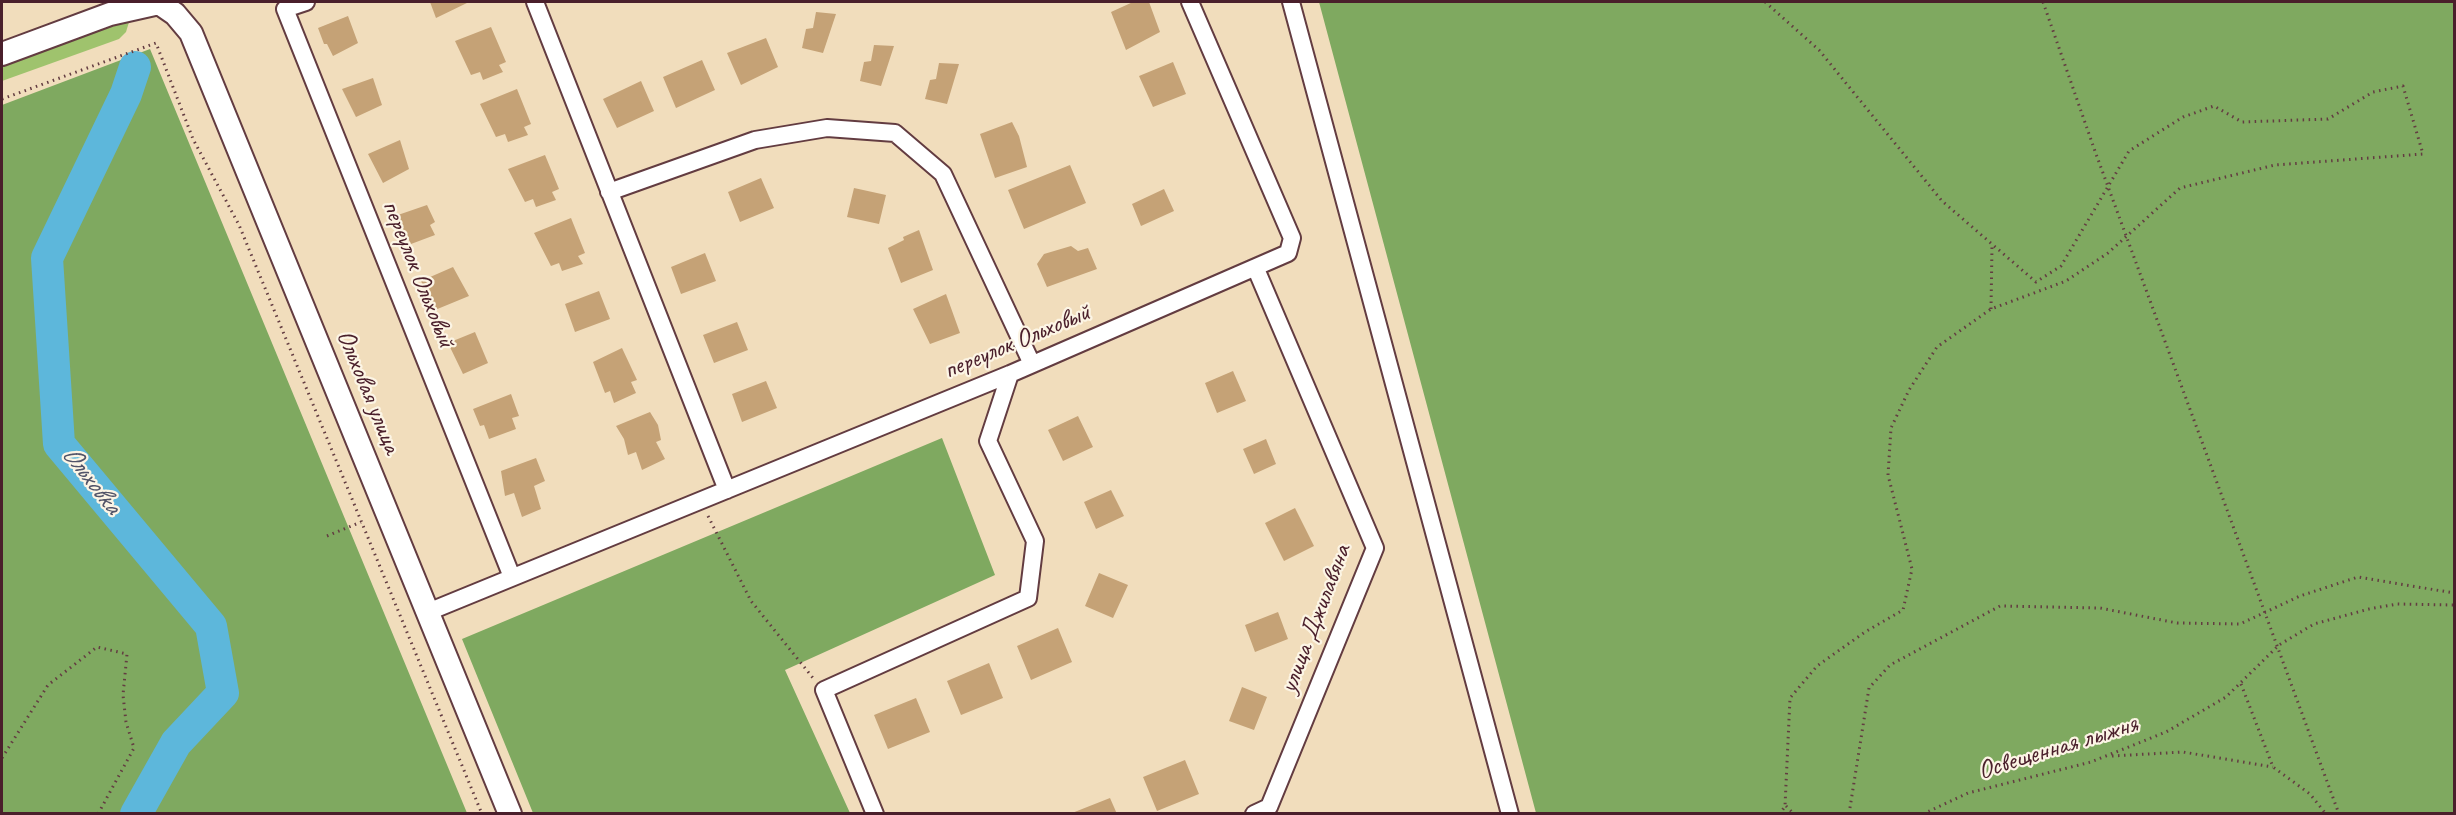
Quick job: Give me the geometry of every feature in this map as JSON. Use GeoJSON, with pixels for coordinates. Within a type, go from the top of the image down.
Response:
{"type":"FeatureCollection","features":[{"type":"Feature","properties":{"kind":"main road"},"geometry":{"type":"LineString","coordinates":[[2,54],[110,14],[159,3]]}},
{"type":"Feature","properties":{"kind":"main road","name":"Ольховая улица"},"geometry":{"type":"LineString","coordinates":[[159,3],[175,14],[191,33],[510,813]]}},
{"type":"Feature","properties":{"kind":"street","name":"переулок Ольховый"},"geometry":{"type":"LineString","coordinates":[[306,2],[285,9],[512,578]]}},
{"type":"Feature","properties":{"kind":"street"},"geometry":{"type":"LineString","coordinates":[[535,2],[727,490]]}},
{"type":"Feature","properties":{"kind":"street","name":"переулок Ольховый"},"geometry":{"type":"LineString","coordinates":[[428,612],[1010,374],[1256,269],[1288,253],[1292,238],[1190,2]]}},
{"type":"Feature","properties":{"kind":"street"},"geometry":{"type":"LineString","coordinates":[[1291,2],[1510,813]]}},
{"type":"Feature","properties":{"kind":"street"},"geometry":{"type":"LineString","coordinates":[[609,192],[755,140],[827,128],[895,133],[944,174],[1032,364]]}},
{"type":"Feature","properties":{"kind":"street","name":"улица Джилавяна"},"geometry":{"type":"LineString","coordinates":[[1254,813],[1269,807],[1375,549],[1256,269]]}},
{"type":"Feature","properties":{"kind":"street"},"geometry":{"type":"LineString","coordinates":[[875,813],[824,690],[1028,598],[1035,541],[988,441],[1010,374]]}},
{"type":"Feature","properties":{"kind":"path"},"geometry":{"type":"LineString","coordinates":[[1765,2],[1819,50],[1942,201],[2036,282],[2061,266],[2129,151],[2183,117],[2214,106],[2242,122],[2328,119],[2373,92],[2403,86],[2423,154],[2275,165],[2180,188],[2108,254],[2066,281],[1991,309],[1937,346],[1909,390],[1891,429],[1888,475],[1912,569],[1903,610],[1865,632],[1817,666],[1790,698],[1785,806],[1780,813]]}},
{"type":"Feature","properties":{"kind":"path"},"geometry":{"type":"LineString","coordinates":[[2043,2],[2108,188],[2267,612],[2339,813]]}},
{"type":"Feature","properties":{"kind":"path"},"geometry":{"type":"LineString","coordinates":[[2,99],[156,43],[193,139],[239,225],[482,813]]}},
{"type":"Feature","properties":{"kind":"path"},"geometry":{"type":"LineString","coordinates":[[1991,309],[1992,246]]}},
{"type":"Feature","properties":{"kind":"path"},"geometry":{"type":"LineString","coordinates":[[700,501],[751,602],[824,690]]}},
{"type":"Feature","properties":{"kind":"path"},"geometry":{"type":"LineString","coordinates":[[327,536],[362,522]]}},
{"type":"Feature","properties":{"kind":"path"},"geometry":{"type":"LineString","coordinates":[[1849,813],[1869,688],[1890,665],[2000,606],[2100,608],[2177,623],[2240,624],[2300,596],[2358,577],[2454,593]]}},
{"type":"Feature","properties":{"kind":"path","name":"Освещенная лыжня"},"geometry":{"type":"LineString","coordinates":[[1923,813],[1968,793],[2107,757],[2166,732],[2210,708],[2241,684],[2279,645],[2314,624],[2397,604],[2454,605]]}},
{"type":"Feature","properties":{"kind":"path"},"geometry":{"type":"LineString","coordinates":[[2,758],[48,685],[98,647],[127,654],[123,695],[126,722],[134,748],[98,813]]}},
{"type":"Feature","properties":{"kind":"path"},"geometry":{"type":"LineString","coordinates":[[2241,684],[2273,767]]}},
{"type":"Feature","properties":{"kind":"path"},"geometry":{"type":"LineString","coordinates":[[2107,757],[2183,752],[2273,767],[2310,794],[2326,813]]}},
{"type":"Feature","properties":{"kind":"path"},"geometry":{"type":"LineString","coordinates":[[1785,806],[1794,813]]}},
{"type":"Feature","properties":{"kind":"green space"},"geometry":{"type":"Polygon","coordinates":[[[1319,2],[2454,2],[2454,813],[1536,813],[1319,2]]]}},
{"type":"Feature","properties":{"kind":"green space"},"geometry":{"type":"Polygon","coordinates":[[[126,17],[129,22],[126,32],[119,39],[2,81],[2,62],[126,17]]]}},
{"type":"Feature","properties":{"kind":"green space"},"geometry":{"type":"Polygon","coordinates":[[[150,49],[467,813],[2,813],[2,105],[150,49]]]}},
{"type":"Feature","properties":{"kind":"green space"},"geometry":{"type":"Polygon","coordinates":[[[942,438],[995,575],[785,670],[850,813],[533,813],[462,639],[942,438]]]}},
{"type":"Feature","properties":{"kind":"building"},"geometry":{"type":"Polygon","coordinates":[[[430,2],[469,2],[436,18],[430,2]]]}},
{"type":"Feature","properties":{"kind":"building"},"geometry":{"type":"Polygon","coordinates":[[[1133,2],[1149,2],[1160,32],[1126,50],[1111,12],[1133,2]]]}},
{"type":"Feature","properties":{"kind":"building"},"geometry":{"type":"Polygon","coordinates":[[[816,12],[836,14],[823,53],[802,48],[806,29],[813,28],[816,12]]]}},
{"type":"Feature","properties":{"kind":"building"},"geometry":{"type":"Polygon","coordinates":[[[348,16],[358,43],[333,56],[327,44],[324,44],[318,28],[348,16]]]}},
{"type":"Feature","properties":{"kind":"building"},"geometry":{"type":"Polygon","coordinates":[[[491,27],[506,62],[499,65],[503,72],[483,80],[480,72],[471,75],[455,41],[491,27]]]}},
{"type":"Feature","properties":{"kind":"building"},"geometry":{"type":"Polygon","coordinates":[[[766,38],[778,67],[741,85],[727,53],[766,38]]]}},
{"type":"Feature","properties":{"kind":"building"},"geometry":{"type":"Polygon","coordinates":[[[874,45],[894,46],[881,86],[860,81],[864,62],[871,61],[874,45]]]}},
{"type":"Feature","properties":{"kind":"building"},"geometry":{"type":"Polygon","coordinates":[[[702,60],[715,90],[676,108],[663,77],[702,60]]]}},
{"type":"Feature","properties":{"kind":"building"},"geometry":{"type":"Polygon","coordinates":[[[1173,62],[1186,94],[1153,107],[1139,76],[1173,62]]]}},
{"type":"Feature","properties":{"kind":"building"},"geometry":{"type":"Polygon","coordinates":[[[939,63],[959,64],[947,104],[925,99],[930,80],[936,79],[939,63]]]}},
{"type":"Feature","properties":{"kind":"building"},"geometry":{"type":"Polygon","coordinates":[[[373,78],[382,105],[356,117],[342,89],[373,78]]]}},
{"type":"Feature","properties":{"kind":"building"},"geometry":{"type":"Polygon","coordinates":[[[641,81],[654,111],[617,128],[603,99],[641,81]]]}},
{"type":"Feature","properties":{"kind":"building"},"geometry":{"type":"Polygon","coordinates":[[[517,89],[531,124],[524,127],[528,135],[508,142],[505,134],[496,137],[480,104],[517,89]]]}},
{"type":"Feature","properties":{"kind":"building"},"geometry":{"type":"Polygon","coordinates":[[[1012,122],[1019,136],[1027,167],[995,178],[980,134],[1012,122]]]}},
{"type":"Feature","properties":{"kind":"building"},"geometry":{"type":"Polygon","coordinates":[[[400,140],[409,169],[383,183],[368,154],[400,140]]]}},
{"type":"Feature","properties":{"kind":"building"},"geometry":{"type":"Polygon","coordinates":[[[545,155],[559,189],[552,192],[556,200],[536,207],[533,199],[525,202],[508,169],[545,155]]]}},
{"type":"Feature","properties":{"kind":"building"},"geometry":{"type":"Polygon","coordinates":[[[1070,165],[1086,203],[1024,229],[1008,190],[1070,165]]]}},
{"type":"Feature","properties":{"kind":"building"},"geometry":{"type":"Polygon","coordinates":[[[761,178],[774,208],[740,222],[728,192],[761,178]]]}},
{"type":"Feature","properties":{"kind":"building"},"geometry":{"type":"Polygon","coordinates":[[[854,188],[886,195],[879,224],[847,217],[854,188]]]}},
{"type":"Feature","properties":{"kind":"building"},"geometry":{"type":"Polygon","coordinates":[[[1164,189],[1174,211],[1141,226],[1132,204],[1164,189]]]}},
{"type":"Feature","properties":{"kind":"building"},"geometry":{"type":"Polygon","coordinates":[[[427,205],[435,222],[430,225],[435,235],[411,244],[406,234],[401,234],[395,216],[427,205]]]}},
{"type":"Feature","properties":{"kind":"building"},"geometry":{"type":"Polygon","coordinates":[[[571,218],[585,253],[578,256],[583,264],[562,271],[559,263],[551,266],[534,233],[571,218]]]}},
{"type":"Feature","properties":{"kind":"building"},"geometry":{"type":"Polygon","coordinates":[[[919,230],[933,270],[901,283],[888,248],[904,240],[903,237],[919,230]]]}},
{"type":"Feature","properties":{"kind":"building"},"geometry":{"type":"Polygon","coordinates":[[[1071,246],[1078,251],[1088,248],[1097,269],[1047,287],[1037,264],[1044,254],[1071,246]]]}},
{"type":"Feature","properties":{"kind":"building"},"geometry":{"type":"Polygon","coordinates":[[[705,253],[716,281],[681,294],[671,267],[705,253]]]}},
{"type":"Feature","properties":{"kind":"building"},"geometry":{"type":"Polygon","coordinates":[[[453,267],[469,296],[435,310],[421,281],[453,267]]]}},
{"type":"Feature","properties":{"kind":"building"},"geometry":{"type":"Polygon","coordinates":[[[599,291],[610,319],[575,332],[565,304],[599,291]]]}},
{"type":"Feature","properties":{"kind":"building"},"geometry":{"type":"Polygon","coordinates":[[[946,294],[960,333],[930,344],[913,309],[946,294]]]}},
{"type":"Feature","properties":{"kind":"building"},"geometry":{"type":"Polygon","coordinates":[[[737,322],[748,350],[714,363],[703,335],[737,322]]]}},
{"type":"Feature","properties":{"kind":"building"},"geometry":{"type":"Polygon","coordinates":[[[475,332],[488,363],[463,374],[448,343],[475,332]]]}},
{"type":"Feature","properties":{"kind":"building"},"geometry":{"type":"Polygon","coordinates":[[[622,348],[637,380],[631,382],[636,393],[614,403],[610,391],[605,393],[593,362],[622,348]]]}},
{"type":"Feature","properties":{"kind":"building"},"geometry":{"type":"Polygon","coordinates":[[[1233,371],[1246,401],[1217,413],[1205,383],[1233,371]]]}},
{"type":"Feature","properties":{"kind":"building"},"geometry":{"type":"Polygon","coordinates":[[[766,381],[777,408],[742,422],[732,394],[766,381]]]}},
{"type":"Feature","properties":{"kind":"building"},"geometry":{"type":"Polygon","coordinates":[[[511,394],[519,416],[512,418],[516,429],[489,439],[484,425],[480,426],[473,409],[511,394]]]}},
{"type":"Feature","properties":{"kind":"building"},"geometry":{"type":"Polygon","coordinates":[[[650,412],[658,425],[661,440],[656,442],[665,459],[642,470],[636,452],[628,455],[624,439],[616,426],[650,412]]]}},
{"type":"Feature","properties":{"kind":"building"},"geometry":{"type":"Polygon","coordinates":[[[1078,416],[1093,447],[1063,461],[1048,430],[1078,416]]]}},
{"type":"Feature","properties":{"kind":"building"},"geometry":{"type":"Polygon","coordinates":[[[1266,439],[1276,464],[1254,474],[1243,449],[1266,439]]]}},
{"type":"Feature","properties":{"kind":"building"},"geometry":{"type":"Polygon","coordinates":[[[536,458],[545,481],[534,486],[541,509],[522,517],[514,493],[505,496],[501,471],[536,458]]]}},
{"type":"Feature","properties":{"kind":"building"},"geometry":{"type":"Polygon","coordinates":[[[1111,490],[1124,516],[1096,529],[1084,502],[1111,490]]]}},
{"type":"Feature","properties":{"kind":"building"},"geometry":{"type":"Polygon","coordinates":[[[1295,508],[1314,546],[1284,561],[1265,523],[1295,508]]]}},
{"type":"Feature","properties":{"kind":"building"},"geometry":{"type":"Polygon","coordinates":[[[1099,573],[1128,585],[1113,618],[1085,606],[1099,573]]]}},
{"type":"Feature","properties":{"kind":"building"},"geometry":{"type":"Polygon","coordinates":[[[1278,612],[1288,639],[1255,652],[1245,625],[1278,612]]]}},
{"type":"Feature","properties":{"kind":"building"},"geometry":{"type":"Polygon","coordinates":[[[1058,628],[1072,662],[1031,680],[1017,646],[1058,628]]]}},
{"type":"Feature","properties":{"kind":"building"},"geometry":{"type":"Polygon","coordinates":[[[989,663],[1003,698],[961,715],[947,681],[989,663]]]}},
{"type":"Feature","properties":{"kind":"building"},"geometry":{"type":"Polygon","coordinates":[[[1242,687],[1267,697],[1254,730],[1229,721],[1242,687]]]}},
{"type":"Feature","properties":{"kind":"building"},"geometry":{"type":"Polygon","coordinates":[[[916,698],[930,732],[888,749],[874,715],[916,698]]]}},
{"type":"Feature","properties":{"kind":"building"},"geometry":{"type":"Polygon","coordinates":[[[1185,760],[1199,794],[1157,811],[1143,777],[1185,760]]]}},
{"type":"Feature","properties":{"kind":"building"},"geometry":{"type":"Polygon","coordinates":[[[1110,798],[1117,814],[1072,814],[1072,813],[1110,798]]]}},
{"type":"Feature","properties":{"kind":"waterway","name":"Ольховка"},"geometry":{"type":"LineString","coordinates":[[135,67],[126,94],[47,258],[59,444],[211,626],[223,693],[176,743],[136,814]]}}]}
